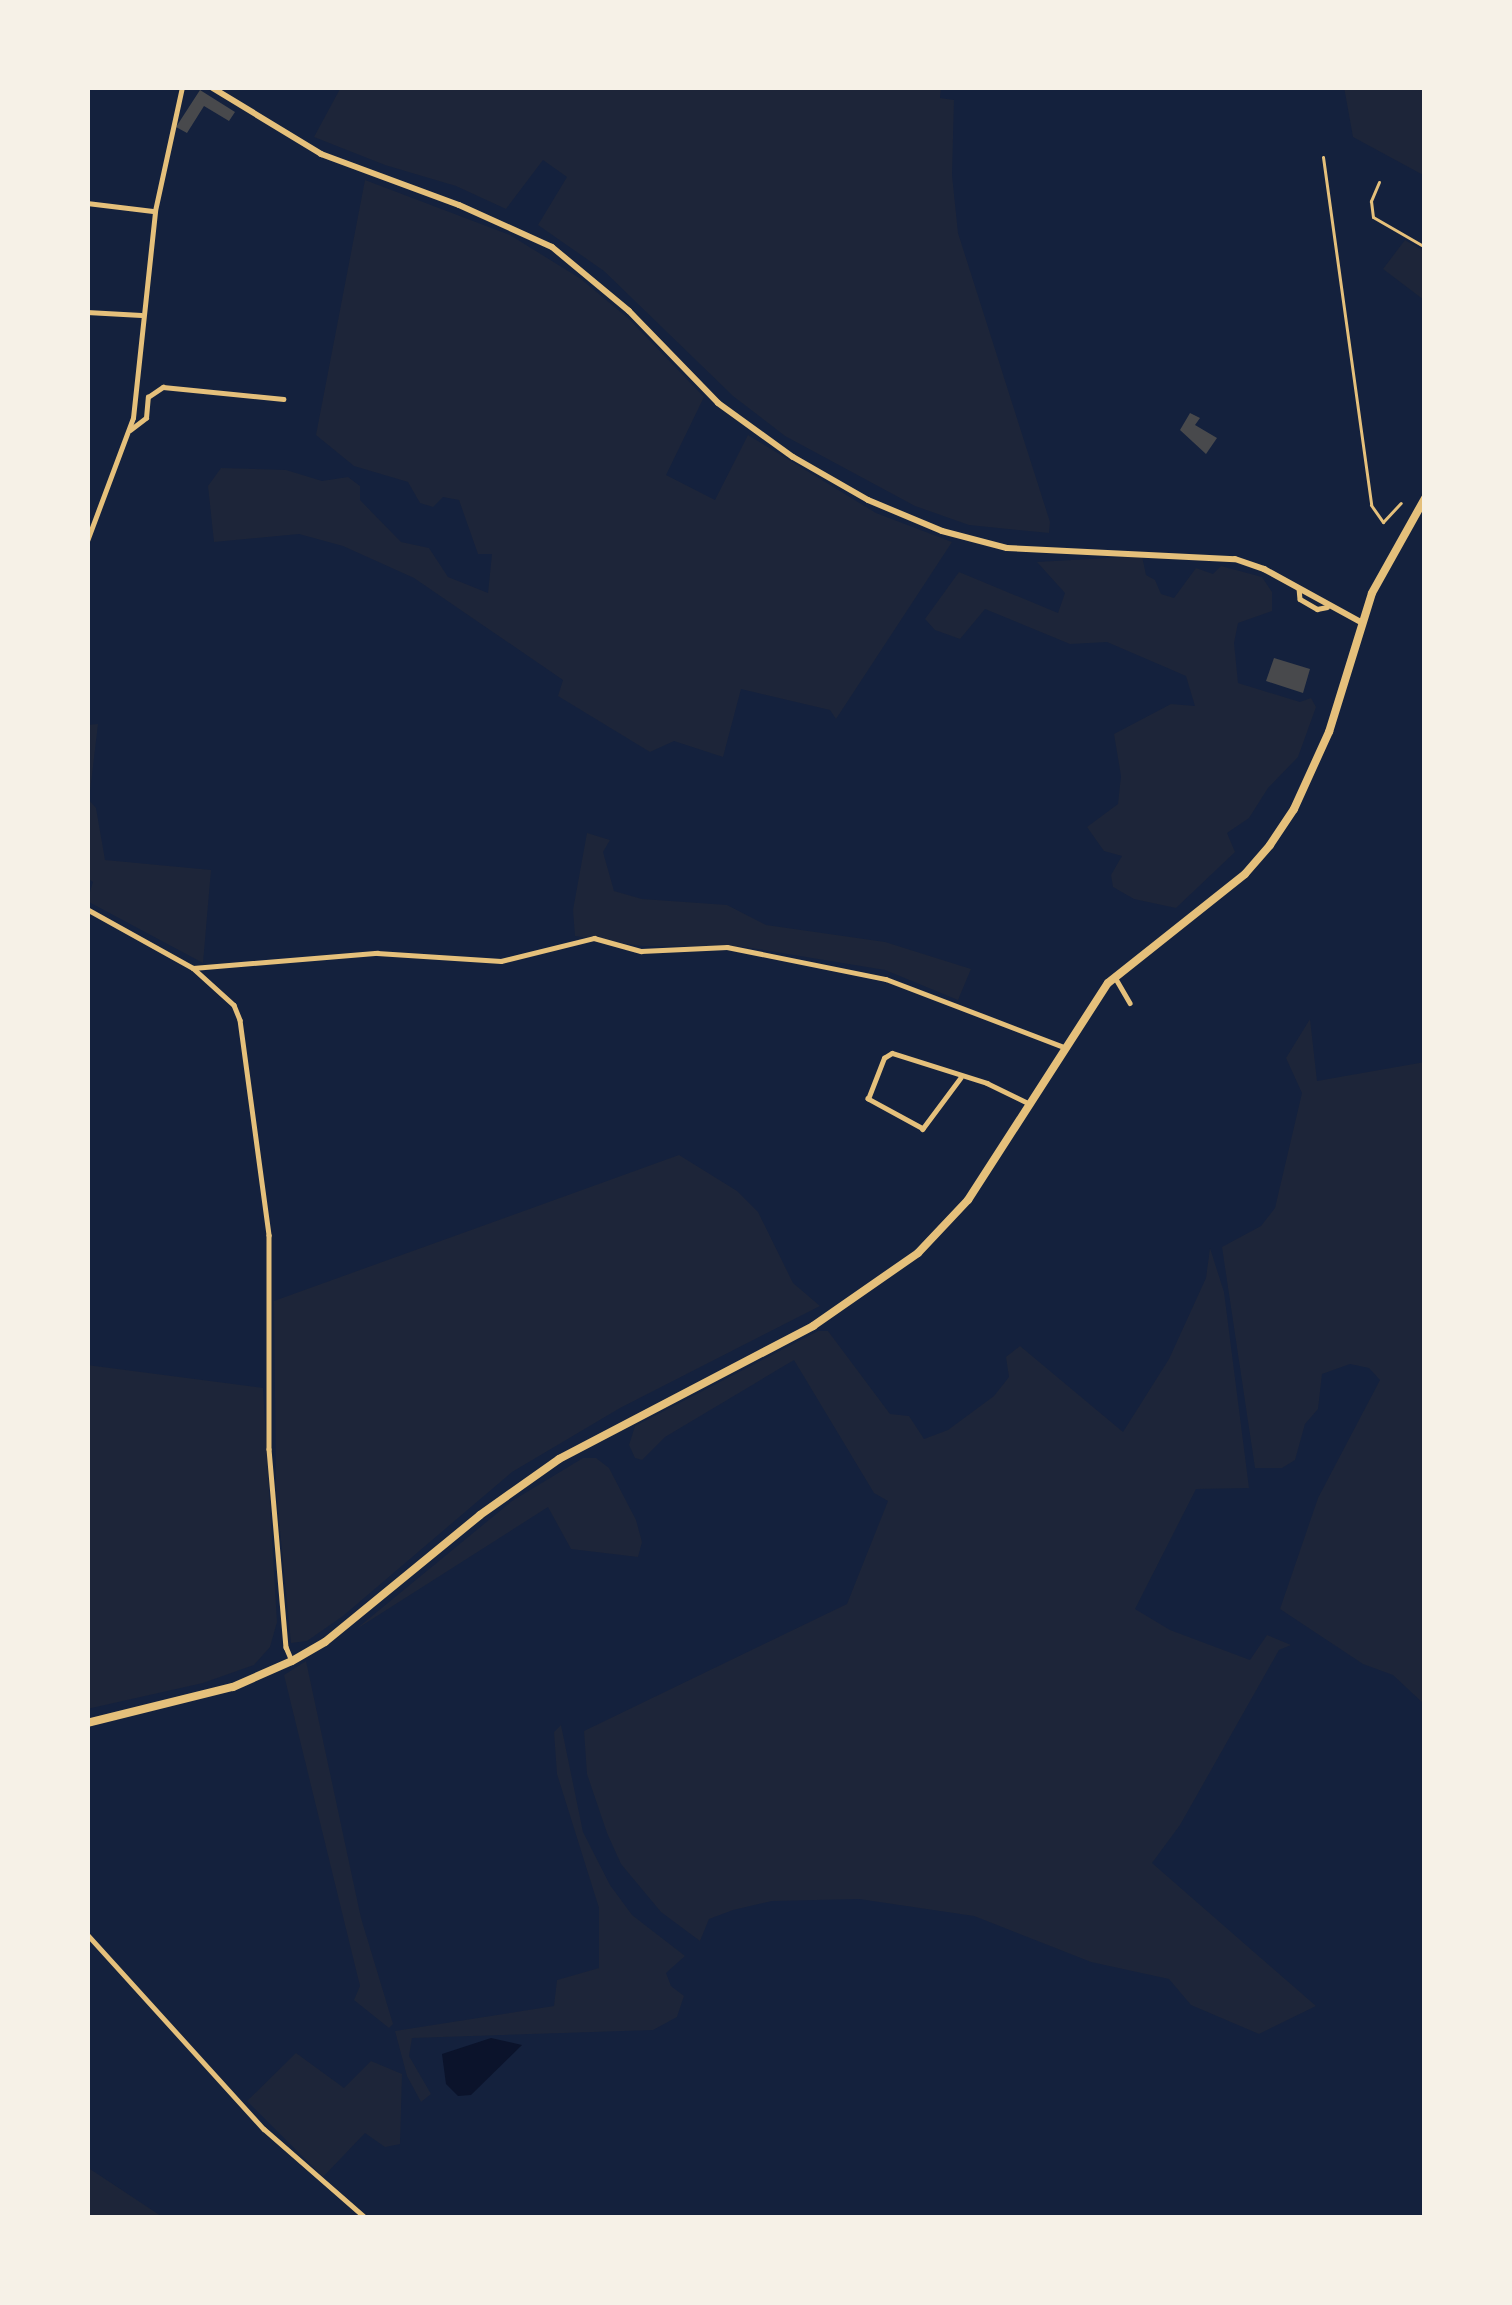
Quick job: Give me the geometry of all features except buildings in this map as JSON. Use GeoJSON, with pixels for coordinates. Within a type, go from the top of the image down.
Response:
{"type":"FeatureCollection","features":[{"type":"Feature","properties":{"kind":"highway"},"geometry":{"type":"LineString","coordinates":[[87,1723],[233,1687],[292,1661],[354,1620],[528,1479],[639,1413],[813,1326],[907,1262],[968,1200],[1064,1047],[1115,977],[1245,874],[1270,845],[1294,809],[1329,732],[1361,622],[1425,498]]}},
{"type":"Feature","properties":{"kind":"street"},"geometry":{"type":"LineString","coordinates":[[87,541],[130,430],[155,211],[182,87]]}},
{"type":"Feature","properties":{"kind":"street"},"geometry":{"type":"LineString","coordinates":[[212,87],[321,154],[459,205],[552,247],[629,311],[747,426],[905,517],[1007,548],[1212,555],[1264,569],[1361,622]]}},
{"type":"Feature","properties":{"kind":"street"},"geometry":{"type":"LineString","coordinates":[[223,94],[230,87]]}},
{"type":"Feature","properties":{"kind":"street"},"geometry":{"type":"LineString","coordinates":[[87,203],[155,211]]}},
{"type":"Feature","properties":{"kind":"street"},"geometry":{"type":"LineString","coordinates":[[87,312],[141,315]]}},
{"type":"Feature","properties":{"kind":"street"},"geometry":{"type":"LineString","coordinates":[[130,430],[146,418],[148,397],[163,387],[283,399]]}},
{"type":"Feature","properties":{"kind":"street"},"geometry":{"type":"LineString","coordinates":[[87,909],[193,968],[234,1005],[252,1080],[269,1234],[269,1449],[286,1646],[292,1661]]}},
{"type":"Feature","properties":{"kind":"street"},"geometry":{"type":"LineString","coordinates":[[193,968],[377,953],[501,961],[594,938],[640,951],[727,947],[886,979],[1064,1047]]}},
{"type":"Feature","properties":{"kind":"street"},"geometry":{"type":"LineString","coordinates":[[1115,977],[1130,1003]]}},
{"type":"Feature","properties":{"kind":"street"},"geometry":{"type":"LineString","coordinates":[[961,1078],[923,1129],[868,1099],[884,1058],[892,1053],[987,1083],[1030,1105]]}},
{"type":"Feature","properties":{"kind":"street"},"geometry":{"type":"LineString","coordinates":[[87,1934],[264,2128],[366,2218]]}},
{"type":"Feature","properties":{"kind":"lane"},"geometry":{"type":"LineString","coordinates":[[1379,182],[1371,201],[1373,217],[1425,247]]}},
{"type":"Feature","properties":{"kind":"path"},"geometry":{"type":"LineString","coordinates":[[1323,157],[1371,505],[1383,522],[1401,503]]}},
{"type":"Feature","properties":{"kind":"shaded area"},"geometry":{"type":"Polygon","coordinates":[[[341,87],[941,87],[940,98],[954,100],[952,175],[958,233],[1050,522],[1049,533],[969,525],[915,506],[785,436],[733,396],[604,271],[538,225],[567,177],[543,160],[506,209],[456,186],[314,137],[341,87]]]}},
{"type":"Feature","properties":{"kind":"shaded area"},"geometry":{"type":"Polygon","coordinates":[[[1344,87],[1425,87],[1425,176],[1353,137],[1344,87]]]}},
{"type":"Feature","properties":{"kind":"shaded area"},"geometry":{"type":"Polygon","coordinates":[[[365,180],[510,235],[581,279],[629,319],[704,397],[666,475],[715,500],[748,435],[876,513],[952,542],[836,719],[830,710],[741,689],[723,757],[674,741],[650,752],[558,696],[563,680],[414,578],[343,546],[299,534],[214,542],[208,486],[221,468],[286,470],[322,481],[348,477],[360,486],[360,500],[401,542],[429,548],[448,577],[488,593],[492,554],[478,554],[459,500],[443,497],[433,507],[420,503],[408,482],[354,466],[316,435],[365,180]]]}},
{"type":"Feature","properties":{"kind":"shaded area"},"geometry":{"type":"Polygon","coordinates":[[[1405,240],[1425,252],[1424,300],[1383,269],[1405,240]]]}},
{"type":"Feature","properties":{"kind":"shaded area"},"geometry":{"type":"Polygon","coordinates":[[[1142,556],[1146,575],[1155,580],[1161,594],[1174,598],[1196,568],[1213,574],[1221,566],[1262,577],[1272,592],[1272,611],[1238,623],[1234,643],[1238,683],[1300,702],[1311,698],[1316,707],[1298,757],[1268,788],[1249,818],[1227,833],[1235,852],[1176,908],[1134,899],[1113,887],[1111,875],[1122,856],[1104,851],[1087,827],[1118,804],[1121,776],[1114,734],[1171,704],[1195,706],[1186,676],[1107,642],[1070,644],[985,609],[960,639],[935,630],[925,619],[959,572],[1058,613],[1065,593],[1037,562],[1142,556]]]}},
{"type":"Feature","properties":{"kind":"shaded area"},"geometry":{"type":"Polygon","coordinates":[[[98,724],[89,800],[96,808],[105,860],[211,870],[203,963],[87,901],[93,882],[87,878],[87,725],[98,724]]]}},
{"type":"Feature","properties":{"kind":"shaded area"},"geometry":{"type":"Polygon","coordinates":[[[587,833],[610,840],[603,852],[614,891],[642,899],[727,905],[766,925],[885,942],[971,969],[958,1000],[885,970],[745,947],[642,946],[575,936],[573,910],[587,833]]]}},
{"type":"Feature","properties":{"kind":"shaded area"},"geometry":{"type":"Polygon","coordinates":[[[1310,1019],[1317,1081],[1425,1062],[1425,1705],[1393,1675],[1363,1664],[1280,1609],[1318,1498],[1380,1380],[1369,1368],[1350,1364],[1322,1374],[1318,1409],[1305,1424],[1295,1460],[1282,1468],[1255,1468],[1222,1247],[1261,1226],[1275,1208],[1302,1093],[1286,1058],[1310,1019]]]}},
{"type":"Feature","properties":{"kind":"shaded area"},"geometry":{"type":"Polygon","coordinates":[[[679,1155],[737,1191],[758,1212],[793,1283],[820,1306],[620,1408],[512,1472],[343,1616],[307,1641],[291,1643],[276,1489],[274,1301],[679,1155]]]}},
{"type":"Feature","properties":{"kind":"shaded area"},"geometry":{"type":"Polygon","coordinates":[[[1210,1248],[1224,1292],[1249,1488],[1196,1489],[1135,1609],[1170,1630],[1250,1660],[1267,1635],[1291,1645],[1279,1650],[1180,1825],[1152,1863],[1316,2006],[1259,2034],[1191,2005],[1169,1979],[1091,1962],[974,1916],[859,1899],[772,1901],[733,1910],[709,1919],[700,1941],[661,1912],[621,1864],[607,1833],[587,1774],[584,1731],[847,1604],[888,1501],[874,1493],[794,1360],[665,1437],[642,1460],[635,1458],[629,1445],[635,1426],[818,1331],[828,1331],[890,1414],[909,1416],[924,1439],[948,1430],[994,1396],[1009,1377],[1006,1357],[1020,1346],[1123,1432],[1169,1359],[1206,1278],[1210,1248]]]}},
{"type":"Feature","properties":{"kind":"shaded area"},"geometry":{"type":"Polygon","coordinates":[[[87,1365],[263,1388],[277,1622],[270,1647],[254,1665],[203,1683],[87,1709],[87,1365]]]}},
{"type":"Feature","properties":{"kind":"shaded area"},"geometry":{"type":"Polygon","coordinates":[[[583,1458],[596,1458],[609,1468],[636,1520],[642,1542],[638,1557],[571,1549],[548,1507],[355,1630],[512,1501],[583,1458]]]}},
{"type":"Feature","properties":{"kind":"shaded area"},"geometry":{"type":"Polygon","coordinates":[[[306,1661],[361,1918],[393,2024],[389,2028],[354,2000],[360,1986],[284,1675],[306,1661]]]}},
{"type":"Feature","properties":{"kind":"shaded area"},"geometry":{"type":"Polygon","coordinates":[[[561,1725],[583,1832],[610,1885],[632,1915],[685,1956],[666,1973],[671,1986],[684,1996],[677,2017],[653,2030],[412,2038],[409,2056],[431,2094],[421,2102],[407,2076],[395,2031],[554,2006],[557,1980],[599,1968],[599,1908],[557,1774],[554,1732],[561,1725]]]}},
{"type":"Feature","properties":{"kind":"shaded area"},"geometry":{"type":"Polygon","coordinates":[[[491,2038],[522,2045],[471,2095],[458,2096],[446,2084],[442,2054],[491,2038]]]}},
{"type":"Feature","properties":{"kind":"shaded area"},"geometry":{"type":"Polygon","coordinates":[[[296,2053],[344,2088],[371,2061],[402,2074],[400,2144],[385,2147],[365,2133],[323,2177],[247,2101],[296,2053]]]}},
{"type":"Feature","properties":{"kind":"shaded area"},"geometry":{"type":"Polygon","coordinates":[[[87,2167],[164,2218],[87,2218],[87,2167]]]}}]}
